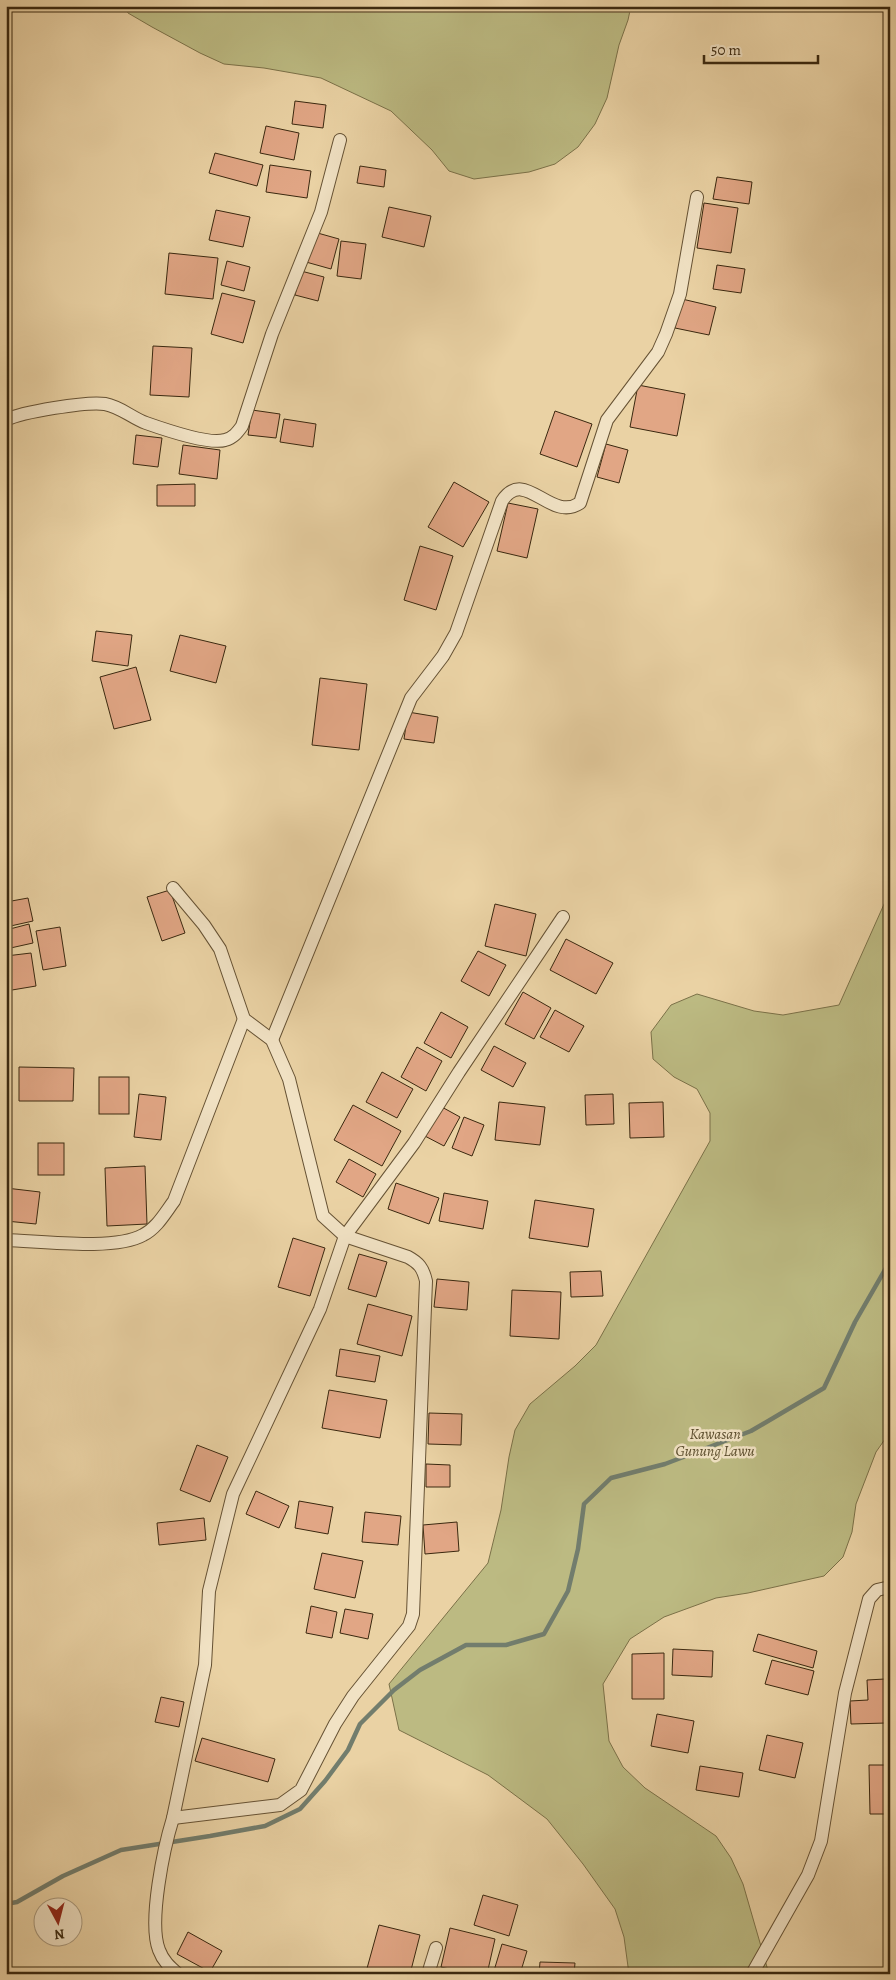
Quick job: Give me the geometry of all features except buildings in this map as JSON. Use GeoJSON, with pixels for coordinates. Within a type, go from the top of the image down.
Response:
{"type":"FeatureCollection","features":[{"type":"Feature","properties":{"kind":"street"},"geometry":{"type":"LineString","coordinates":[[6,420],[17,415],[83,405],[103,404],[118,407],[145,423],[205,441],[216,442],[226,440],[235,435],[242,426],[272,334],[321,212],[340,140]]}},
{"type":"Feature","properties":{"kind":"street"},"geometry":{"type":"LineString","coordinates":[[272,1040],[411,698],[443,656],[456,633],[502,501],[514,489],[522,488],[564,509],[574,507],[580,503],[607,420],[658,352],[666,334],[680,294],[697,197]]}},
{"type":"Feature","properties":{"kind":"street"},"geometry":{"type":"LineString","coordinates":[[173,888],[204,925],[220,949],[244,1019],[272,1040],[289,1080],[323,1216],[345,1236],[408,1257],[417,1262],[423,1269],[426,1281],[413,1614],[409,1626],[399,1641],[353,1696],[335,1724],[301,1790],[280,1805],[173,1818]]}},
{"type":"Feature","properties":{"kind":"street"},"geometry":{"type":"LineString","coordinates":[[178,1974],[167,1965],[159,1950],[155,1929],[156,1909],[169,1831],[205,1665],[209,1591],[233,1494],[320,1309],[345,1236],[414,1143],[459,1072],[563,917]]}},
{"type":"Feature","properties":{"kind":"street"},"geometry":{"type":"LineString","coordinates":[[6,1240],[98,1244],[124,1243],[144,1235],[158,1222],[174,1201],[244,1019]]}},
{"type":"Feature","properties":{"kind":"street"},"geometry":{"type":"LineString","coordinates":[[752,1974],[808,1875],[821,1841],[845,1693],[869,1599],[877,1590],[890,1586]]}},
{"type":"Feature","properties":{"kind":"street"},"geometry":{"type":"LineString","coordinates":[[428,1974],[436,1948]]}},
{"type":"Feature","properties":{"kind":"green space"},"geometry":{"type":"Polygon","coordinates":[[[123,6],[631,6],[619,45],[607,98],[595,124],[578,147],[555,164],[529,172],[474,179],[449,171],[432,150],[391,111],[321,78],[264,68],[224,64],[152,27],[128,13],[123,6]]]}},
{"type":"Feature","properties":{"kind":"green space","name":"Kawasan Gunung Lawu"},"geometry":{"type":"Polygon","coordinates":[[[890,897],[890,1432],[876,1452],[856,1504],[852,1532],[843,1557],[824,1576],[716,1598],[664,1617],[630,1639],[603,1684],[609,1741],[623,1767],[645,1788],[716,1836],[731,1858],[743,1884],[769,1974],[629,1974],[624,1937],[615,1909],[583,1864],[547,1819],[488,1775],[399,1730],[389,1684],[488,1563],[501,1510],[515,1430],[530,1404],[575,1366],[596,1345],[710,1141],[710,1113],[697,1089],[674,1077],[653,1059],[651,1032],[671,1005],[697,994],[754,1011],[783,1015],[839,1005],[885,902],[890,897]]]}},
{"type":"Feature","properties":{"kind":"waterway"},"geometry":{"type":"LineString","coordinates":[[6,1904],[17,1902],[63,1876],[121,1850],[265,1826],[300,1809],[325,1781],[348,1750],[360,1724],[394,1690],[420,1670],[466,1645],[506,1645],[544,1634],[568,1591],[578,1549],[584,1504],[611,1478],[665,1464],[751,1431],[824,1388],[855,1322],[890,1261]]}}]}
